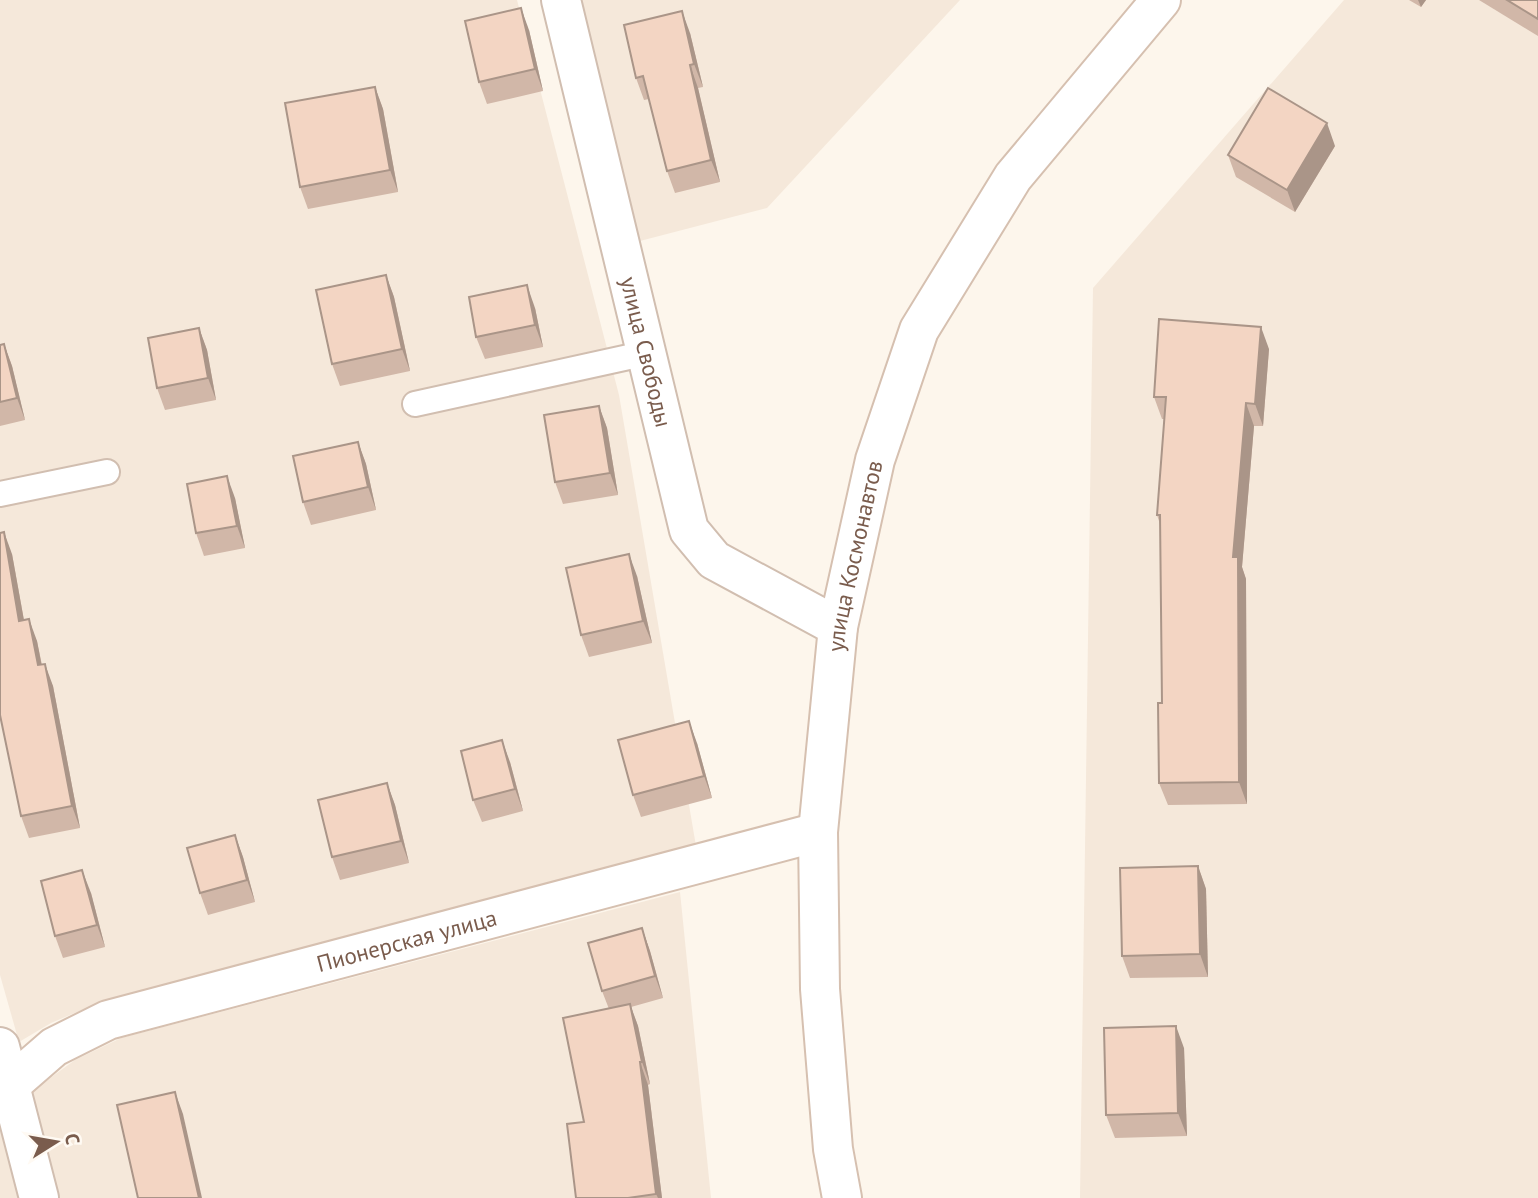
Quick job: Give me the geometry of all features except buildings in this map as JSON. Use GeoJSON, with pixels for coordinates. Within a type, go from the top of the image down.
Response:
{"type":"FeatureCollection","features":[{"type":"Feature","properties":{"kind":"street","name":"улица Свободы"},"geometry":{"type":"LineString","coordinates":[[561,0],[689,530],[714,560],[838,628]]}},
{"type":"Feature","properties":{"kind":"street","name":"улица Космонавтов"},"geometry":{"type":"LineString","coordinates":[[842,1198],[833,1149],[820,989],[818,832],[838,628],[875,460],[919,330],[1013,177],[1161,0]]}},
{"type":"Feature","properties":{"kind":"street","name":"Пионерская улица"},"geometry":{"type":"LineString","coordinates":[[5,1088],[54,1047],[108,1020],[818,832]]}},
{"type":"Feature","properties":{"kind":"street"},"geometry":{"type":"LineString","coordinates":[[0,1047],[5,1088],[39,1198]]}},
{"type":"Feature","properties":{"kind":"lane"},"geometry":{"type":"LineString","coordinates":[[415,404],[647,353]]}},
{"type":"Feature","properties":{"kind":"lane"},"geometry":{"type":"LineString","coordinates":[[0,494],[107,472]]}},
{"type":"Feature","properties":{"kind":"shaded area"},"geometry":{"type":"Polygon","coordinates":[[[0,0],[517,0],[619,395],[696,846],[103,1001],[51,1023],[19,1042],[0,975],[0,0]]]}},
{"type":"Feature","properties":{"kind":"shaded area"},"geometry":{"type":"Polygon","coordinates":[[[552,0],[960,0],[767,208],[613,248],[552,0]]]}},
{"type":"Feature","properties":{"kind":"shaded area"},"geometry":{"type":"Polygon","coordinates":[[[1344,0],[1538,0],[1538,1198],[1080,1198],[1093,288],[1344,0]]]}},
{"type":"Feature","properties":{"kind":"shaded area"},"geometry":{"type":"Polygon","coordinates":[[[680,892],[711,1198],[0,1198],[0,1132],[35,1089],[75,1060],[121,1038],[680,892]]]}}]}
